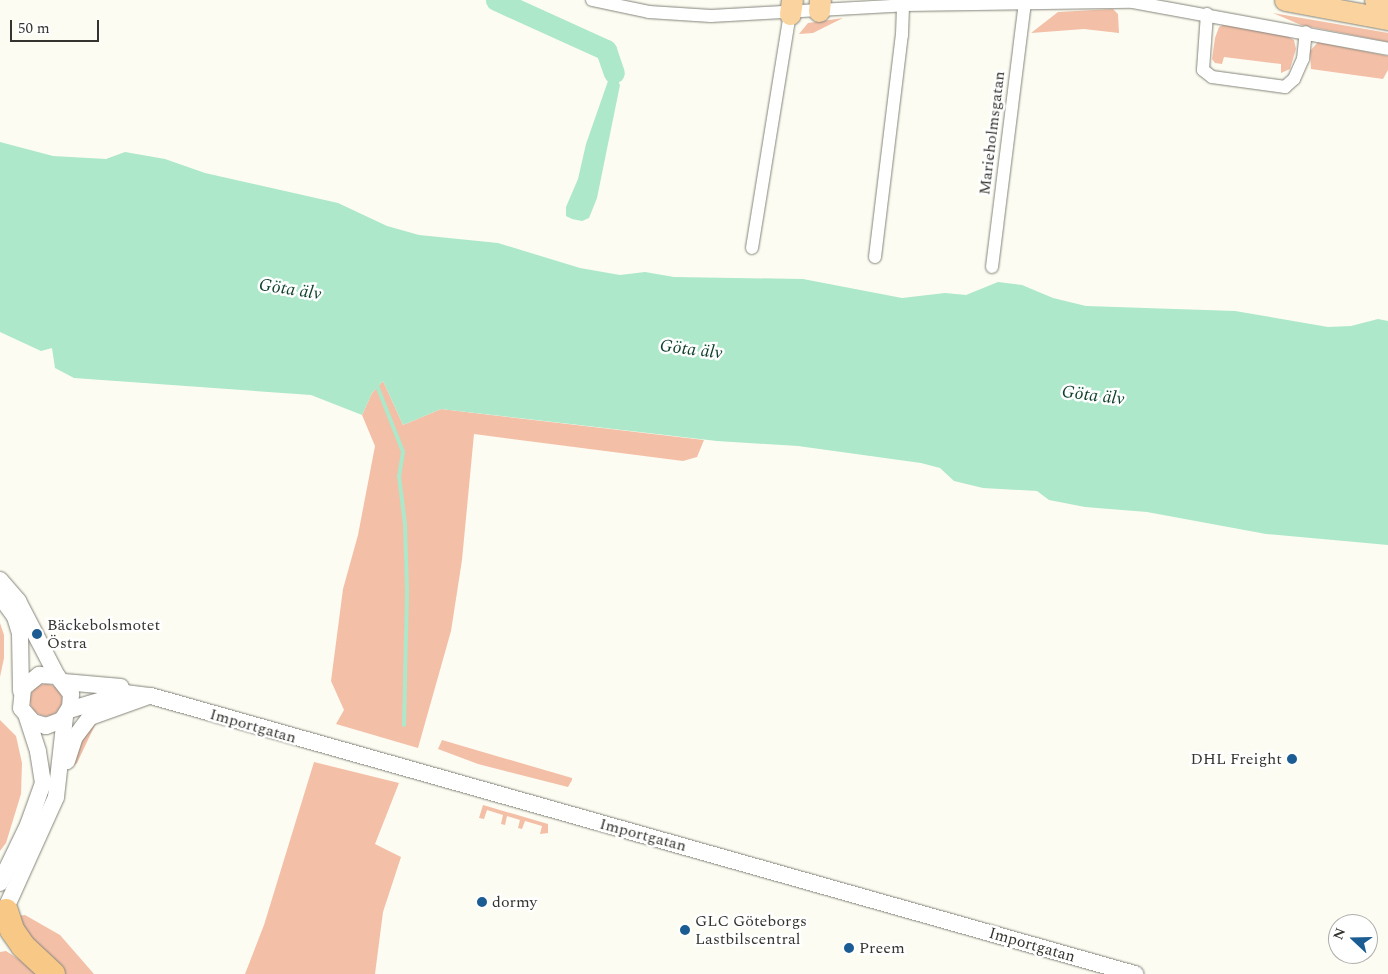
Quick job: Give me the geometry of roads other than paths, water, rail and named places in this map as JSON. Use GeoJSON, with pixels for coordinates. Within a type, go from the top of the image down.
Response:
{"type":"FeatureCollection","features":[{"type":"Feature","properties":{"kind":"highway"},"geometry":{"type":"LineString","coordinates":[[1285,0],[1388,19]]}},
{"type":"Feature","properties":{"kind":"highway"},"geometry":{"type":"LineString","coordinates":[[1375,0],[1388,3]]}},
{"type":"Feature","properties":{"kind":"highway"},"geometry":{"type":"LineString","coordinates":[[3,916],[23,946],[53,974]]}},
{"type":"Feature","properties":{"kind":"highway"},"geometry":{"type":"LineString","coordinates":[[0,938],[45,974]]}},
{"type":"Feature","properties":{"kind":"street"},"geometry":{"type":"LineString","coordinates":[[592,0],[674,14],[820,6],[1133,2],[1208,14],[1388,48]]}},
{"type":"Feature","properties":{"kind":"street","name":"Marieholmsgatan"},"geometry":{"type":"LineString","coordinates":[[992,267],[1025,3]]}},
{"type":"Feature","properties":{"kind":"street"},"geometry":{"type":"LineString","coordinates":[[875,257],[903,5]]}},
{"type":"Feature","properties":{"kind":"street"},"geometry":{"type":"LineString","coordinates":[[752,248],[791,7]]}},
{"type":"Feature","properties":{"kind":"street"},"geometry":{"type":"LineString","coordinates":[[1208,14],[1203,70],[1212,77],[1285,87],[1294,79],[1303,59],[1306,32]]}},
{"type":"Feature","properties":{"kind":"street"},"geometry":{"type":"LineString","coordinates":[[0,580],[18,601],[38,634],[71,697],[58,785]]}},
{"type":"Feature","properties":{"kind":"street"},"geometry":{"type":"LineString","coordinates":[[0,596],[15,617],[20,633],[20,705],[27,717],[38,751],[43,782],[28,825],[0,883]]}},
{"type":"Feature","properties":{"kind":"street"},"geometry":{"type":"LineString","coordinates":[[21,691],[36,676],[61,679]]}},
{"type":"Feature","properties":{"kind":"street","name":"Importgatan"},"geometry":{"type":"LineString","coordinates":[[61,679],[102,688],[137,687],[151,696]]}},
{"type":"Feature","properties":{"kind":"street","name":"Importgatan"},"geometry":{"type":"LineString","coordinates":[[67,714],[125,693],[151,696],[1135,974]]}},
{"type":"Feature","properties":{"kind":"street"},"geometry":{"type":"LineString","coordinates":[[3,916],[52,809],[58,785],[75,737],[90,717],[151,696]]}},
{"type":"Feature","properties":{"kind":"street"},"geometry":{"type":"LineString","coordinates":[[27,717],[46,726],[67,714]]}},
{"type":"Feature","properties":{"kind":"water"},"geometry":{"type":"Polygon","coordinates":[[[614,73],[620,85],[597,198],[589,218],[582,221],[572,219],[566,216],[566,207],[578,179],[586,144],[608,81],[614,73]]]}},
{"type":"Feature","properties":{"kind":"water","name":"Göta älv"},"geometry":{"type":"Polygon","coordinates":[[[0,142],[53,156],[106,159],[125,152],[165,159],[205,173],[338,203],[387,226],[419,235],[498,243],[580,268],[620,275],[645,272],[674,277],[803,279],[902,298],[945,293],[966,295],[998,282],[1022,285],[1053,298],[1086,306],[1235,311],[1328,327],[1351,326],[1378,319],[1388,321],[1388,545],[1266,534],[1147,512],[1085,507],[1049,500],[1037,491],[983,488],[954,481],[940,468],[921,463],[798,446],[717,441],[441,409],[403,425],[383,381],[372,393],[362,415],[311,395],[74,378],[55,368],[52,348],[41,351],[0,332],[0,142]]]}},
{"type":"Feature","properties":{"kind":"waterway"},"geometry":{"type":"LineString","coordinates":[[496,0],[606,50],[614,73]]}},
{"type":"Feature","properties":{"kind":"waterway"},"geometry":{"type":"LineString","coordinates":[[376,383],[403,452],[399,476],[405,524],[407,593],[404,725]]}},
{"type":"Feature","properties":{"kind":"place","name":"Bäckebolsmotet Östra"},"geometry":{"type":"Point","coordinates":[37,634]}},
{"type":"Feature","properties":{"kind":"place","name":"DHL Freight"},"geometry":{"type":"Point","coordinates":[1292,759]}},
{"type":"Feature","properties":{"kind":"place","name":"dormy"},"geometry":{"type":"Point","coordinates":[482,902]}},
{"type":"Feature","properties":{"kind":"place","name":"GLC Göteborgs Lastbilscentral"},"geometry":{"type":"Point","coordinates":[685,930]}},
{"type":"Feature","properties":{"kind":"place","name":"Preem"},"geometry":{"type":"Point","coordinates":[849,948]}}]}
